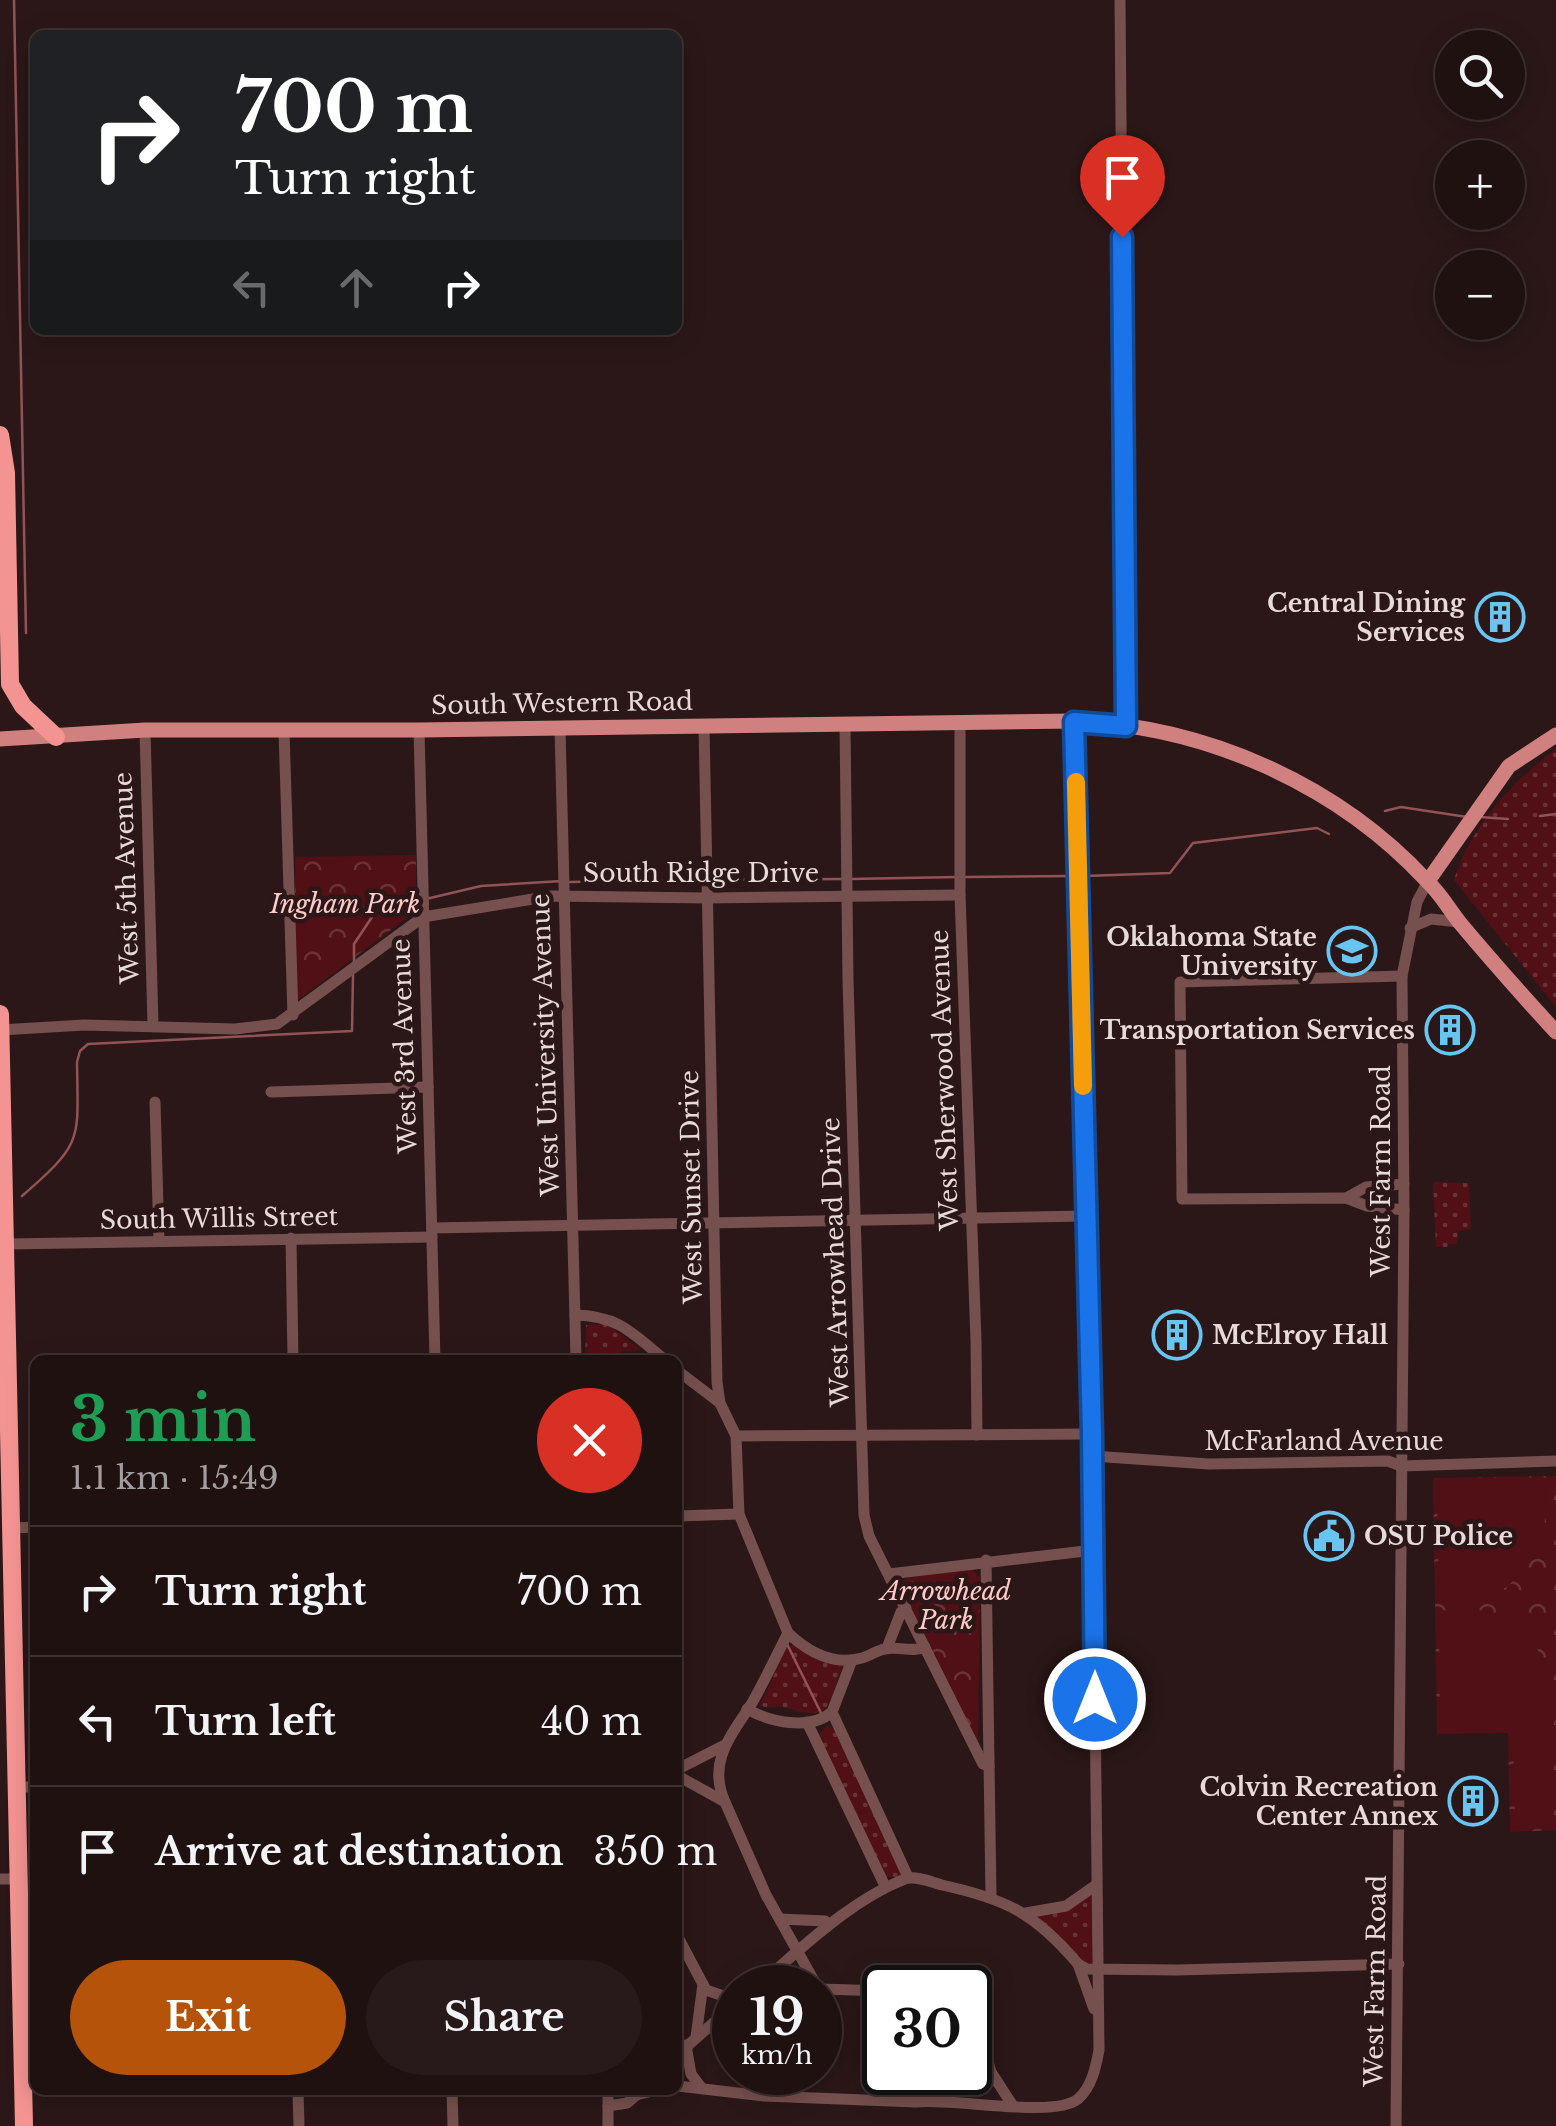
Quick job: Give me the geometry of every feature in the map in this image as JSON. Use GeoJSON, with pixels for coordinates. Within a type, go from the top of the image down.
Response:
{"type":"FeatureCollection","features":[{"type":"Feature","properties":{"kind":"highway"},"geometry":{"type":"LineString","coordinates":[[0,435],[6,474],[10,684],[23,706],[56,737]]}},
{"type":"Feature","properties":{"kind":"highway"},"geometry":{"type":"LineString","coordinates":[[0,1014],[7,1244],[6,1461],[12,1528],[7,1599],[9,1741],[27,1787],[9,1879],[28,1945],[29,2064],[24,2126]]}},
{"type":"Feature","properties":{"kind":"main road","name":"South Western Road"},"geometry":{"type":"LineString","coordinates":[[0,739],[146,730],[1074,722],[1177,735],[1229,751],[1317,792],[1373,832],[1428,881],[1556,1032]]}},
{"type":"Feature","properties":{"kind":"main road"},"geometry":{"type":"LineString","coordinates":[[1428,881],[1509,766],[1556,735]]}},
{"type":"Feature","properties":{"kind":"street"},"geometry":{"type":"LineString","coordinates":[[1120,0],[1126,726]]}},
{"type":"Feature","properties":{"kind":"street"},"geometry":{"type":"LineString","coordinates":[[682,2086],[764,2096],[915,2102],[935,2099],[1035,2107],[1078,2099],[1096,2071],[1094,1550],[1074,722]]}},
{"type":"Feature","properties":{"kind":"street","name":"West Sherwood Avenue"},"geometry":{"type":"LineString","coordinates":[[960,723],[960,883],[976,1435]]}},
{"type":"Feature","properties":{"kind":"street","name":"West Arrowhead Drive"},"geometry":{"type":"LineString","coordinates":[[844,724],[864,1515],[870,1536],[983,1764],[989,1766]]}},
{"type":"Feature","properties":{"kind":"street","name":"West Sunset Drive"},"geometry":{"type":"LineString","coordinates":[[704,726],[720,1403],[736,1436],[739,1514],[788,1633]]}},
{"type":"Feature","properties":{"kind":"street","name":"West University Avenue"},"geometry":{"type":"LineString","coordinates":[[560,728],[576,1355]]}},
{"type":"Feature","properties":{"kind":"street","name":"West 5th Avenue"},"geometry":{"type":"LineString","coordinates":[[146,730],[153,1025]]}},
{"type":"Feature","properties":{"kind":"street","name":"West 3rd Avenue"},"geometry":{"type":"LineString","coordinates":[[419,730],[435,1355]]}},
{"type":"Feature","properties":{"kind":"street"},"geometry":{"type":"LineString","coordinates":[[284,731],[292,1015]]}},
{"type":"Feature","properties":{"kind":"street","name":"West Farm Road"},"geometry":{"type":"LineString","coordinates":[[1396,2126],[1404,1210],[1402,976],[1417,902],[1428,881]]}},
{"type":"Feature","properties":{"kind":"street","name":"South Ridge Drive"},"geometry":{"type":"LineString","coordinates":[[0,1030],[153,1025],[235,1029],[276,1024],[354,965],[423,905],[563,886],[960,883]]}},
{"type":"Feature","properties":{"kind":"street"},"geometry":{"type":"LineString","coordinates":[[1410,928],[1431,919],[1460,922]]}},
{"type":"Feature","properties":{"kind":"street"},"geometry":{"type":"LineString","coordinates":[[1402,976],[1180,982],[1182,1199],[1346,1198],[1367,1206],[1404,1210]]}},
{"type":"Feature","properties":{"kind":"street"},"geometry":{"type":"LineString","coordinates":[[272,1092],[428,1088]]}},
{"type":"Feature","properties":{"kind":"street"},"geometry":{"type":"LineString","coordinates":[[156,1102],[159,1241]]}},
{"type":"Feature","properties":{"kind":"street"},"geometry":{"type":"LineString","coordinates":[[1346,1198],[1366,1187],[1404,1184]]}},
{"type":"Feature","properties":{"kind":"street","name":"South Willis Street"},"geometry":{"type":"LineString","coordinates":[[7,1244],[291,1238],[715,1221],[1086,1216]]}},
{"type":"Feature","properties":{"kind":"street"},"geometry":{"type":"LineString","coordinates":[[291,1238],[293,1355]]}},
{"type":"Feature","properties":{"kind":"street"},"geometry":{"type":"LineString","coordinates":[[574,1314],[604,1316],[657,1355]]}},
{"type":"Feature","properties":{"kind":"street"},"geometry":{"type":"LineString","coordinates":[[682,1374],[720,1403]]}},
{"type":"Feature","properties":{"kind":"street"},"geometry":{"type":"LineString","coordinates":[[736,1436],[1092,1434]]}},
{"type":"Feature","properties":{"kind":"street","name":"McFarland Avenue"},"geometry":{"type":"LineString","coordinates":[[1092,1456],[1209,1464],[1388,1461],[1401,1466],[1556,1462]]}},
{"type":"Feature","properties":{"kind":"street"},"geometry":{"type":"LineString","coordinates":[[682,1516],[739,1514]]}},
{"type":"Feature","properties":{"kind":"street"},"geometry":{"type":"LineString","coordinates":[[12,1528],[30,1527]]}},
{"type":"Feature","properties":{"kind":"street"},"geometry":{"type":"LineString","coordinates":[[889,1574],[1094,1550]]}},
{"type":"Feature","properties":{"kind":"street"},"geometry":{"type":"LineString","coordinates":[[986,1560],[990,1896]]}},
{"type":"Feature","properties":{"kind":"street"},"geometry":{"type":"LineString","coordinates":[[887,1648],[906,1608]]}},
{"type":"Feature","properties":{"kind":"street"},"geometry":{"type":"LineString","coordinates":[[806,1965],[725,1802],[717,1777],[718,1763],[788,1633],[803,1647],[830,1659],[852,1660],[887,1648],[926,1648]]}},
{"type":"Feature","properties":{"kind":"street"},"geometry":{"type":"LineString","coordinates":[[748,1708],[790,1723],[824,1719],[832,1712],[852,1660]]}},
{"type":"Feature","properties":{"kind":"street"},"geometry":{"type":"LineString","coordinates":[[832,1712],[908,1877]]}},
{"type":"Feature","properties":{"kind":"street"},"geometry":{"type":"LineString","coordinates":[[807,1722],[885,1886]]}},
{"type":"Feature","properties":{"kind":"street"},"geometry":{"type":"LineString","coordinates":[[682,1770],[725,1745]]}},
{"type":"Feature","properties":{"kind":"street"},"geometry":{"type":"LineString","coordinates":[[682,1775],[725,1802]]}},
{"type":"Feature","properties":{"kind":"street"},"geometry":{"type":"LineString","coordinates":[[782,1965],[885,1886],[908,1877],[990,1896],[1026,1913],[1078,1964],[1098,2022]]}},
{"type":"Feature","properties":{"kind":"street"},"geometry":{"type":"LineString","coordinates":[[1026,1913],[1066,1906],[1096,1886]]}},
{"type":"Feature","properties":{"kind":"street"},"geometry":{"type":"LineString","coordinates":[[780,1919],[825,1921],[828,1928]]}},
{"type":"Feature","properties":{"kind":"street"},"geometry":{"type":"LineString","coordinates":[[682,1945],[712,1993]]}},
{"type":"Feature","properties":{"kind":"street"},"geometry":{"type":"LineString","coordinates":[[1078,1964],[1098,1969],[1399,1964]]}},
{"type":"Feature","properties":{"kind":"street"},"geometry":{"type":"LineString","coordinates":[[701,2086],[691,2074],[687,2046],[703,1984]]}},
{"type":"Feature","properties":{"kind":"street"},"geometry":{"type":"LineString","coordinates":[[687,2046],[712,2023]]}},
{"type":"Feature","properties":{"kind":"street"},"geometry":{"type":"LineString","coordinates":[[992,2074],[1013,2106]]}},
{"type":"Feature","properties":{"kind":"street"},"geometry":{"type":"LineString","coordinates":[[298,2095],[299,2126]]}},
{"type":"Feature","properties":{"kind":"street"},"geometry":{"type":"LineString","coordinates":[[452,2095],[452,2126]]}},
{"type":"Feature","properties":{"kind":"street"},"geometry":{"type":"LineString","coordinates":[[608,2095],[608,2126]]}},
{"type":"Feature","properties":{"kind":"street"},"geometry":{"type":"LineString","coordinates":[[935,2099],[943,2095]]}},
{"type":"Feature","properties":{"kind":"street"},"geometry":{"type":"LineString","coordinates":[[608,2106],[635,2096]]}},
{"type":"Feature","properties":{"kind":"green space"},"geometry":{"type":"Polygon","coordinates":[[[1556,749],[1556,1007],[1454,880],[1470,842],[1494,807],[1556,749]]]}},
{"type":"Feature","properties":{"kind":"green space","name":"Ingham Park"},"geometry":{"type":"Polygon","coordinates":[[[416,855],[416,911],[295,1002],[295,857],[416,855]]]}},
{"type":"Feature","properties":{"kind":"green space"},"geometry":{"type":"Polygon","coordinates":[[[1433,1182],[1469,1183],[1471,1229],[1458,1231],[1457,1244],[1448,1247],[1436,1247],[1433,1182]]]}},
{"type":"Feature","properties":{"kind":"green space"},"geometry":{"type":"Polygon","coordinates":[[[607,1324],[641,1350],[585,1355],[586,1325],[607,1324]]]}},
{"type":"Feature","properties":{"kind":"green space"},"geometry":{"type":"Polygon","coordinates":[[[1556,1476],[1556,1830],[1510,1832],[1508,1733],[1437,1734],[1433,1478],[1556,1476]]]}},
{"type":"Feature","properties":{"kind":"green space"},"geometry":{"type":"Polygon","coordinates":[[[1445,1481],[1544,1483],[1546,1514],[1538,1553],[1508,1586],[1480,1601],[1439,1600],[1437,1497],[1445,1481]]]}},
{"type":"Feature","properties":{"kind":"green space","name":"Arrowhead Park"},"geometry":{"type":"Polygon","coordinates":[[[968,1566],[980,1577],[978,1746],[901,1580],[968,1566]]]}},
{"type":"Feature","properties":{"kind":"green space"},"geometry":{"type":"Polygon","coordinates":[[[1464,1608],[1509,1620],[1535,1645],[1548,1681],[1552,1726],[1446,1725],[1440,1718],[1439,1611],[1464,1608]]]}},
{"type":"Feature","properties":{"kind":"green space"},"geometry":{"type":"Polygon","coordinates":[[[795,1643],[845,1663],[829,1704],[816,1713],[760,1706],[786,1648],[795,1643]]]}},
{"type":"Feature","properties":{"kind":"green space"},"geometry":{"type":"Polygon","coordinates":[[[827,1726],[836,1730],[901,1873],[899,1877],[885,1877],[818,1736],[827,1726]]]}},
{"type":"Feature","properties":{"kind":"green space"},"geometry":{"type":"Polygon","coordinates":[[[1513,1736],[1547,1736],[1549,1814],[1515,1815],[1513,1736]]]}},
{"type":"Feature","properties":{"kind":"green space"},"geometry":{"type":"Polygon","coordinates":[[[1096,1885],[1098,1969],[1087,1969],[1026,1913],[1049,1911],[1096,1885]]]}},
{"type":"Feature","properties":{"kind":"waterway"},"geometry":{"type":"LineString","coordinates":[[14,0],[26,633]]}},
{"type":"Feature","properties":{"kind":"waterway"},"geometry":{"type":"LineString","coordinates":[[1385,811],[1401,807],[1467,817]]}},
{"type":"Feature","properties":{"kind":"waterway"},"geometry":{"type":"LineString","coordinates":[[1540,816],[1556,814]]}},
{"type":"Feature","properties":{"kind":"waterway"},"geometry":{"type":"LineString","coordinates":[[1480,817],[1508,819]]}},
{"type":"Feature","properties":{"kind":"waterway"},"geometry":{"type":"LineString","coordinates":[[1085,876],[1170,873],[1193,843],[1317,828],[1329,834]]}},
{"type":"Feature","properties":{"kind":"waterway"},"geometry":{"type":"LineString","coordinates":[[965,877],[1072,876]]}},
{"type":"Feature","properties":{"kind":"waterway"},"geometry":{"type":"LineString","coordinates":[[850,879],[957,877]]}},
{"type":"Feature","properties":{"kind":"waterway"},"geometry":{"type":"LineString","coordinates":[[710,880],[842,879]]}},
{"type":"Feature","properties":{"kind":"waterway"},"geometry":{"type":"LineString","coordinates":[[570,882],[702,880]]}},
{"type":"Feature","properties":{"kind":"waterway"},"geometry":{"type":"LineString","coordinates":[[426,899],[481,886],[562,881]]}},
{"type":"Feature","properties":{"kind":"waterway"},"geometry":{"type":"LineString","coordinates":[[354,962],[354,944],[376,911],[419,901]]}},
{"type":"Feature","properties":{"kind":"waterway"},"geometry":{"type":"LineString","coordinates":[[22,1196],[57,1163],[73,1138],[78,1109],[77,1062],[80,1051],[88,1044],[352,1031],[353,975]]}},
{"type":"Feature","properties":{"kind":"waterway"},"geometry":{"type":"LineString","coordinates":[[787,1644],[821,1713]]}},
{"type":"Feature","properties":{"kind":"slow traffic"},"geometry":{"type":"LineString","coordinates":[[1076,782],[1083,1086]]}},
{"type":"Feature","properties":{"kind":"place","name":"Central Dining Services"},"geometry":{"type":"Point","coordinates":[1500,617]}},
{"type":"Feature","properties":{"kind":"place","name":"Oklahoma State University"},"geometry":{"type":"Point","coordinates":[1352,951]}},
{"type":"Feature","properties":{"kind":"place","name":"Transportation Services"},"geometry":{"type":"Point","coordinates":[1450,1030]}},
{"type":"Feature","properties":{"kind":"place","name":"McElroy Hall"},"geometry":{"type":"Point","coordinates":[1177,1335]}},
{"type":"Feature","properties":{"kind":"place","name":"OSU Police"},"geometry":{"type":"Point","coordinates":[1329,1536]}},
{"type":"Feature","properties":{"kind":"place","name":"Colvin Recreation Center Annex"},"geometry":{"type":"Point","coordinates":[1473,1801]}},
{"type":"Feature","properties":{"kind":"route"},"geometry":{"type":"LineString","coordinates":[[1095,1699],[1074,722],[1126,726],[1122,237]]}}]}
